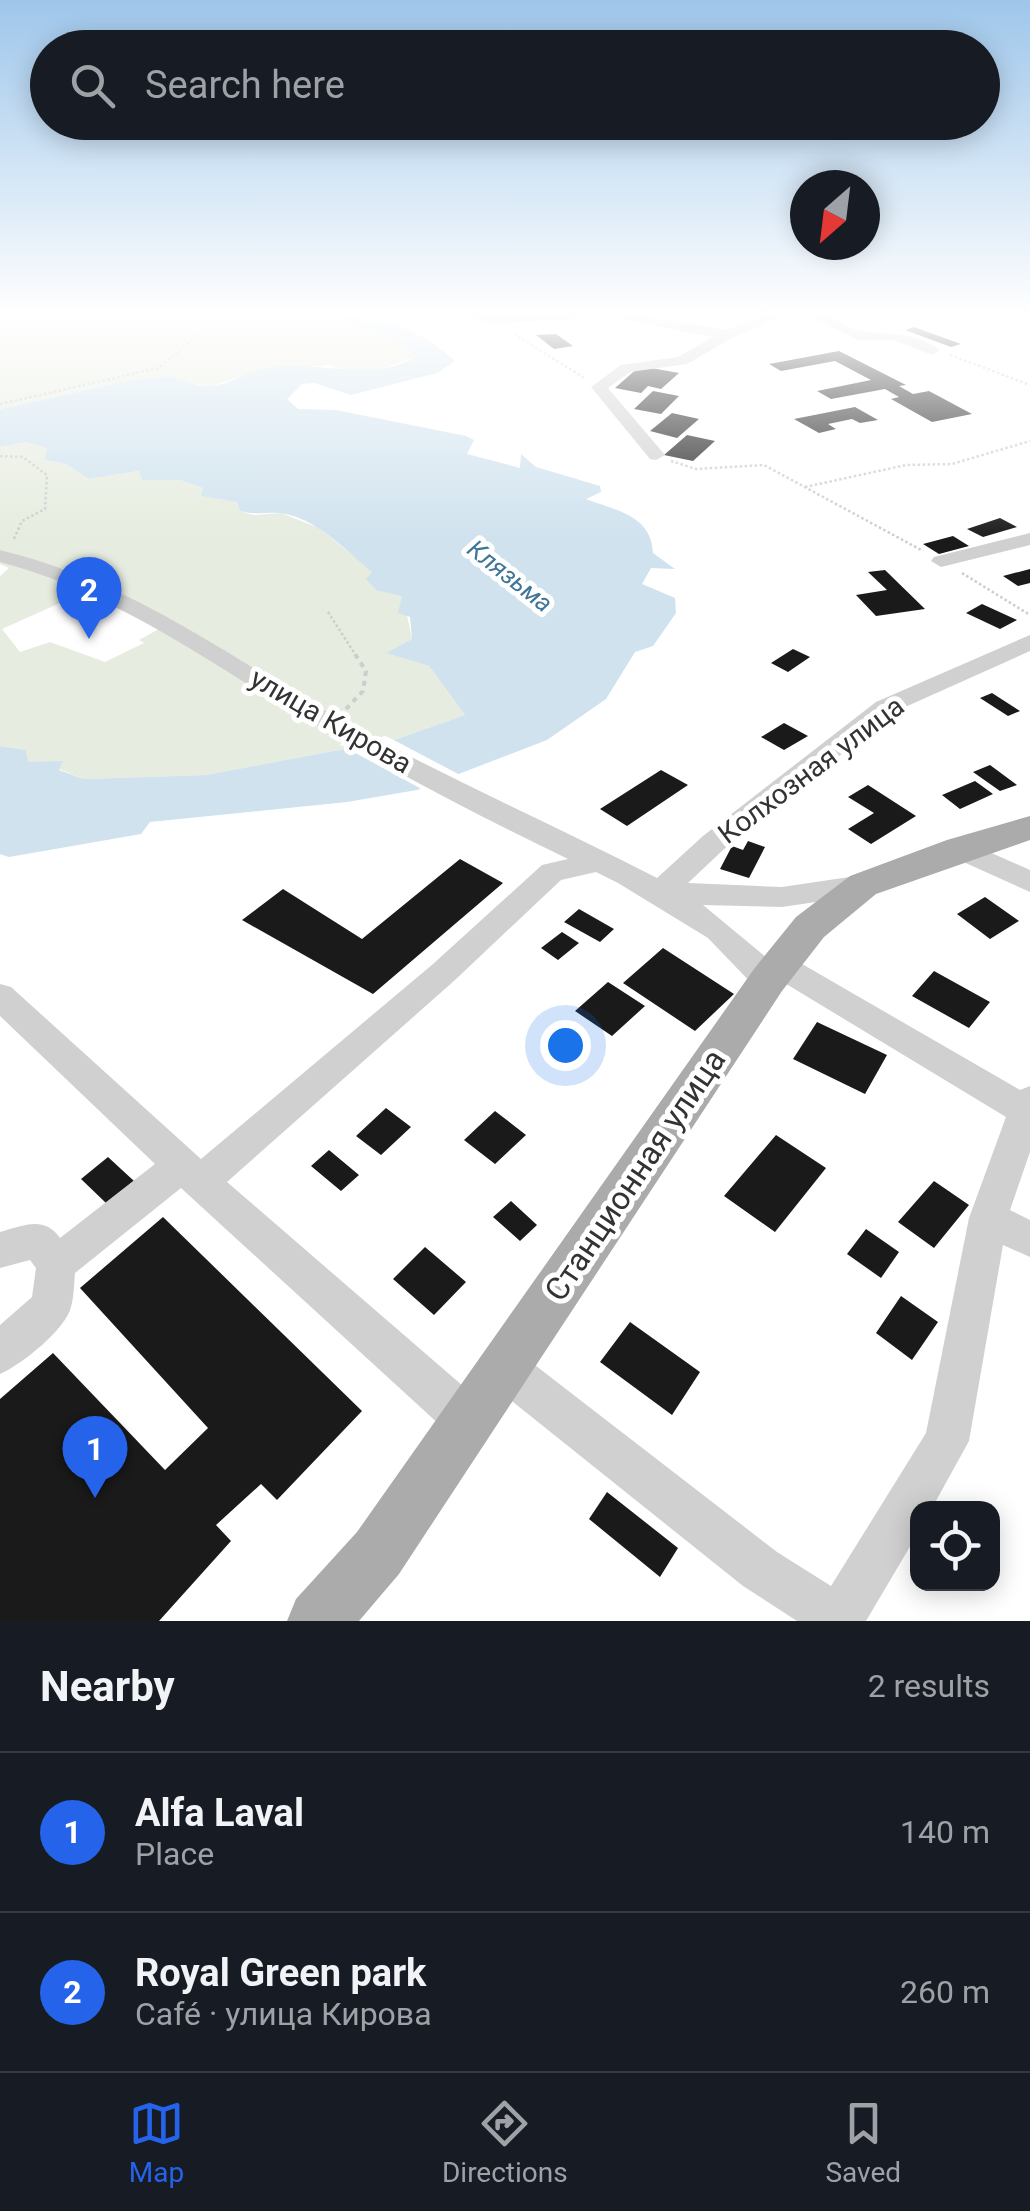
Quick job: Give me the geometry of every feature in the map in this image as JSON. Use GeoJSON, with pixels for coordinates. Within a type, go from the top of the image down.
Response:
{"type":"FeatureCollection","features":[{"type":"Feature","properties":{"kind":"main road","name":"Станционная улица"},"geometry":{"type":"LineString","coordinates":[[318,1621],[378,1553],[773,973],[810,927],[863,885],[1030,828]]}},
{"type":"Feature","properties":{"kind":"street"},"geometry":{"type":"LineString","coordinates":[[600,389],[656,456]]}},
{"type":"Feature","properties":{"kind":"street"},"geometry":{"type":"LineString","coordinates":[[941,561],[1030,539]]}},
{"type":"Feature","properties":{"kind":"street","name":"улица Кирова"},"geometry":{"type":"LineString","coordinates":[[6,550],[97,587],[168,625],[330,724],[660,893],[728,935],[773,973],[1029,1108]]}},
{"type":"Feature","properties":{"kind":"street","name":"Колхозная улица"},"geometry":{"type":"LineString","coordinates":[[660,893],[712,843],[886,708],[1030,642]]}},
{"type":"Feature","properties":{"kind":"street"},"geometry":{"type":"LineString","coordinates":[[960,849],[1030,882]]}},
{"type":"Feature","properties":{"kind":"street"},"geometry":{"type":"LineString","coordinates":[[56,1264],[148,1196],[190,1173],[444,972],[494,920],[552,872],[598,862]]}},
{"type":"Feature","properties":{"kind":"street"},"geometry":{"type":"LineString","coordinates":[[660,893],[782,897],[863,885]]}},
{"type":"Feature","properties":{"kind":"street"},"geometry":{"type":"LineString","coordinates":[[0,996],[190,1173],[469,1421]]}},
{"type":"Feature","properties":{"kind":"street"},"geometry":{"type":"LineString","coordinates":[[503,1367],[760,1569],[840,1620],[947,1441],[988,1218],[1029,1108]]}},
{"type":"Feature","properties":{"kind":"street"},"geometry":{"type":"LineString","coordinates":[[988,1218],[1030,1239]]}},
{"type":"Feature","properties":{"kind":"street"},"geometry":{"type":"LineString","coordinates":[[0,1250],[39,1240],[56,1264],[51,1308],[0,1353]]}},
{"type":"Feature","properties":{"kind":"path"},"geometry":{"type":"LineString","coordinates":[[0,404],[68,389]]}},
{"type":"Feature","properties":{"kind":"path"},"geometry":{"type":"LineString","coordinates":[[806,487],[906,465],[952,464],[1030,441]]}},
{"type":"Feature","properties":{"kind":"path"},"geometry":{"type":"LineString","coordinates":[[0,456],[24,457],[48,474],[45,509],[22,521],[6,550]]}},
{"type":"Feature","properties":{"kind":"path"},"geometry":{"type":"LineString","coordinates":[[656,456],[696,470],[764,465],[941,561],[1030,615]]}},
{"type":"Feature","properties":{"kind":"path"},"geometry":{"type":"LineString","coordinates":[[328,612],[366,670],[363,691],[352,705]]}},
{"type":"Feature","properties":{"kind":"shaded area"},"geometry":{"type":"Polygon","coordinates":[[[0,389],[94,389],[0,409],[0,389]]]}},
{"type":"Feature","properties":{"kind":"shaded area"},"geometry":{"type":"Polygon","coordinates":[[[26,442],[48,448],[45,460],[66,464],[89,479],[140,471],[142,480],[181,479],[203,488],[202,496],[237,502],[240,511],[253,515],[281,513],[319,528],[403,596],[412,639],[387,653],[429,666],[465,715],[397,739],[206,775],[84,779],[59,769],[62,762],[27,762],[26,750],[0,746],[0,576],[9,568],[0,564],[0,447],[26,442]],[[95,597],[71,598],[2,629],[20,652],[50,642],[105,662],[144,643],[139,640],[159,629],[95,597]]]}},
{"type":"Feature","properties":{"kind":"water","name":"Клязьма"},"geometry":{"type":"Polygon","coordinates":[[[93,389],[297,389],[287,399],[298,409],[336,410],[466,436],[474,440],[467,454],[520,468],[521,454],[536,467],[600,486],[601,492],[586,499],[639,522],[651,540],[653,553],[675,569],[651,568],[642,584],[675,598],[676,613],[653,646],[635,652],[606,699],[547,740],[417,790],[347,802],[150,822],[141,834],[9,857],[0,854],[0,746],[26,750],[28,762],[63,761],[59,770],[84,779],[206,775],[397,739],[465,715],[429,666],[386,653],[412,639],[410,617],[398,613],[402,596],[376,590],[366,579],[372,572],[318,528],[293,516],[240,511],[237,502],[201,496],[203,488],[181,480],[142,480],[139,471],[89,479],[66,464],[45,460],[47,448],[26,442],[0,447],[0,409],[93,389]]]}},
{"type":"Feature","properties":{"kind":"water"},"geometry":{"type":"Polygon","coordinates":[[[331,389],[376,389],[351,395],[331,389]]]}},
{"type":"Feature","properties":{"kind":"pier"},"geometry":{"type":"Polygon","coordinates":[[[386,736],[464,777],[427,792],[339,744],[386,736]]]}},
{"type":"Feature","properties":{"kind":"building"},"geometry":{"type":"Polygon","coordinates":[[[829,389],[904,389],[913,394],[929,391],[972,414],[932,422],[891,399],[899,397],[885,389],[831,399],[817,391],[829,389]]]}},
{"type":"Feature","properties":{"kind":"building"},"geometry":{"type":"Polygon","coordinates":[[[653,391],[679,396],[661,414],[634,409],[653,391]]]}},
{"type":"Feature","properties":{"kind":"building"},"geometry":{"type":"Polygon","coordinates":[[[855,407],[878,420],[860,423],[852,419],[828,424],[836,429],[819,433],[794,419],[855,407]]]}},
{"type":"Feature","properties":{"kind":"building"},"geometry":{"type":"Polygon","coordinates":[[[672,413],[699,419],[677,438],[650,431],[672,413]]]}},
{"type":"Feature","properties":{"kind":"building"},"geometry":{"type":"Polygon","coordinates":[[[687,435],[715,441],[693,461],[664,455],[687,435]]]}},
{"type":"Feature","properties":{"kind":"building"},"geometry":{"type":"Polygon","coordinates":[[[1000,518],[1017,527],[983,537],[967,529],[1000,518]]]}},
{"type":"Feature","properties":{"kind":"building"},"geometry":{"type":"Polygon","coordinates":[[[953,536],[969,546],[939,554],[923,544],[953,536]]]}},
{"type":"Feature","properties":{"kind":"building"},"geometry":{"type":"Polygon","coordinates":[[[1030,569],[1030,583],[1018,586],[1003,576],[1030,569]]]}},
{"type":"Feature","properties":{"kind":"building"},"geometry":{"type":"Polygon","coordinates":[[[885,570],[925,609],[876,616],[856,595],[887,590],[868,572],[885,570]]]}},
{"type":"Feature","properties":{"kind":"building"},"geometry":{"type":"Polygon","coordinates":[[[982,604],[1017,620],[1000,629],[966,613],[982,604]]]}},
{"type":"Feature","properties":{"kind":"building"},"geometry":{"type":"Polygon","coordinates":[[[793,649],[810,657],[788,672],[771,663],[793,649]]]}},
{"type":"Feature","properties":{"kind":"building"},"geometry":{"type":"Polygon","coordinates":[[[992,693],[1020,711],[1008,716],[980,698],[992,693]]]}},
{"type":"Feature","properties":{"kind":"building"},"geometry":{"type":"Polygon","coordinates":[[[784,723],[808,736],[784,750],[761,737],[784,723]]]}},
{"type":"Feature","properties":{"kind":"building"},"geometry":{"type":"Polygon","coordinates":[[[990,765],[1017,785],[1000,791],[973,772],[990,765]]]}},
{"type":"Feature","properties":{"kind":"building"},"geometry":{"type":"Polygon","coordinates":[[[661,770],[688,785],[627,826],[600,809],[661,770]]]}},
{"type":"Feature","properties":{"kind":"building"},"geometry":{"type":"Polygon","coordinates":[[[975,781],[993,794],[960,809],[942,795],[975,781]]]}},
{"type":"Feature","properties":{"kind":"building"},"geometry":{"type":"Polygon","coordinates":[[[868,785],[916,816],[871,844],[848,829],[874,813],[848,797],[868,785]]]}},
{"type":"Feature","properties":{"kind":"building"},"geometry":{"type":"Polygon","coordinates":[[[748,841],[765,847],[749,878],[720,869],[732,846],[743,850],[748,841]]]}},
{"type":"Feature","properties":{"kind":"building"},"geometry":{"type":"Polygon","coordinates":[[[460,859],[503,883],[373,994],[242,920],[283,889],[362,939],[460,859]]]}},
{"type":"Feature","properties":{"kind":"building"},"geometry":{"type":"Polygon","coordinates":[[[985,897],[1019,921],[990,939],[957,914],[985,897]]]}},
{"type":"Feature","properties":{"kind":"building"},"geometry":{"type":"Polygon","coordinates":[[[579,909],[614,929],[600,942],[564,922],[579,909]]]}},
{"type":"Feature","properties":{"kind":"building"},"geometry":{"type":"Polygon","coordinates":[[[562,932],[579,943],[558,960],[541,948],[562,932]]]}},
{"type":"Feature","properties":{"kind":"building"},"geometry":{"type":"Polygon","coordinates":[[[663,948],[734,994],[695,1031],[623,983],[663,948]]]}},
{"type":"Feature","properties":{"kind":"building"},"geometry":{"type":"Polygon","coordinates":[[[934,971],[990,1002],[969,1028],[912,996],[934,971]]]}},
{"type":"Feature","properties":{"kind":"building"},"geometry":{"type":"Polygon","coordinates":[[[608,982],[645,1006],[612,1036],[575,1011],[608,982]]]}},
{"type":"Feature","properties":{"kind":"building"},"geometry":{"type":"Polygon","coordinates":[[[817,1022],[887,1055],[865,1094],[793,1059],[817,1022]]]}},
{"type":"Feature","properties":{"kind":"building"},"geometry":{"type":"Polygon","coordinates":[[[386,1108],[411,1127],[381,1155],[356,1136],[386,1108]]]}},
{"type":"Feature","properties":{"kind":"building"},"geometry":{"type":"Polygon","coordinates":[[[495,1111],[526,1135],[495,1164],[464,1140],[495,1111]]]}},
{"type":"Feature","properties":{"kind":"building"},"geometry":{"type":"Polygon","coordinates":[[[776,1135],[826,1168],[775,1232],[724,1196],[776,1135]]]}},
{"type":"Feature","properties":{"kind":"building"},"geometry":{"type":"Polygon","coordinates":[[[329,1150],[359,1175],[341,1191],[311,1166],[329,1150]]]}},
{"type":"Feature","properties":{"kind":"building"},"geometry":{"type":"Polygon","coordinates":[[[108,1157],[134,1181],[106,1203],[81,1179],[108,1157]]]}},
{"type":"Feature","properties":{"kind":"building"},"geometry":{"type":"Polygon","coordinates":[[[934,1181],[969,1205],[934,1248],[898,1222],[934,1181]]]}},
{"type":"Feature","properties":{"kind":"building"},"geometry":{"type":"Polygon","coordinates":[[[511,1201],[537,1225],[520,1241],[493,1217],[511,1201]]]}},
{"type":"Feature","properties":{"kind":"building"},"geometry":{"type":"Polygon","coordinates":[[[163,1217],[362,1411],[277,1500],[261,1484],[216,1525],[231,1541],[159,1621],[0,1621],[0,1399],[53,1353],[165,1470],[208,1428],[80,1288],[163,1217]]]}},
{"type":"Feature","properties":{"kind":"building"},"geometry":{"type":"Polygon","coordinates":[[[866,1229],[899,1252],[881,1278],[847,1254],[866,1229]]]}},
{"type":"Feature","properties":{"kind":"building"},"geometry":{"type":"Polygon","coordinates":[[[425,1247],[466,1282],[434,1315],[393,1279],[425,1247]]]}},
{"type":"Feature","properties":{"kind":"building"},"geometry":{"type":"Polygon","coordinates":[[[901,1296],[938,1322],[912,1360],[876,1333],[901,1296]]]}},
{"type":"Feature","properties":{"kind":"building"},"geometry":{"type":"Polygon","coordinates":[[[630,1322],[700,1372],[672,1415],[600,1362],[630,1322]]]}},
{"type":"Feature","properties":{"kind":"building"},"geometry":{"type":"Polygon","coordinates":[[[607,1492],[678,1548],[660,1577],[589,1519],[607,1492]]]}},
{"type":"Feature","properties":{"kind":"place","name":"Royal Green park"},"geometry":{"type":"Point","coordinates":[89,639]}},
{"type":"Feature","properties":{"kind":"place","name":"Alfa Laval"},"geometry":{"type":"Point","coordinates":[95,1498]}}]}
